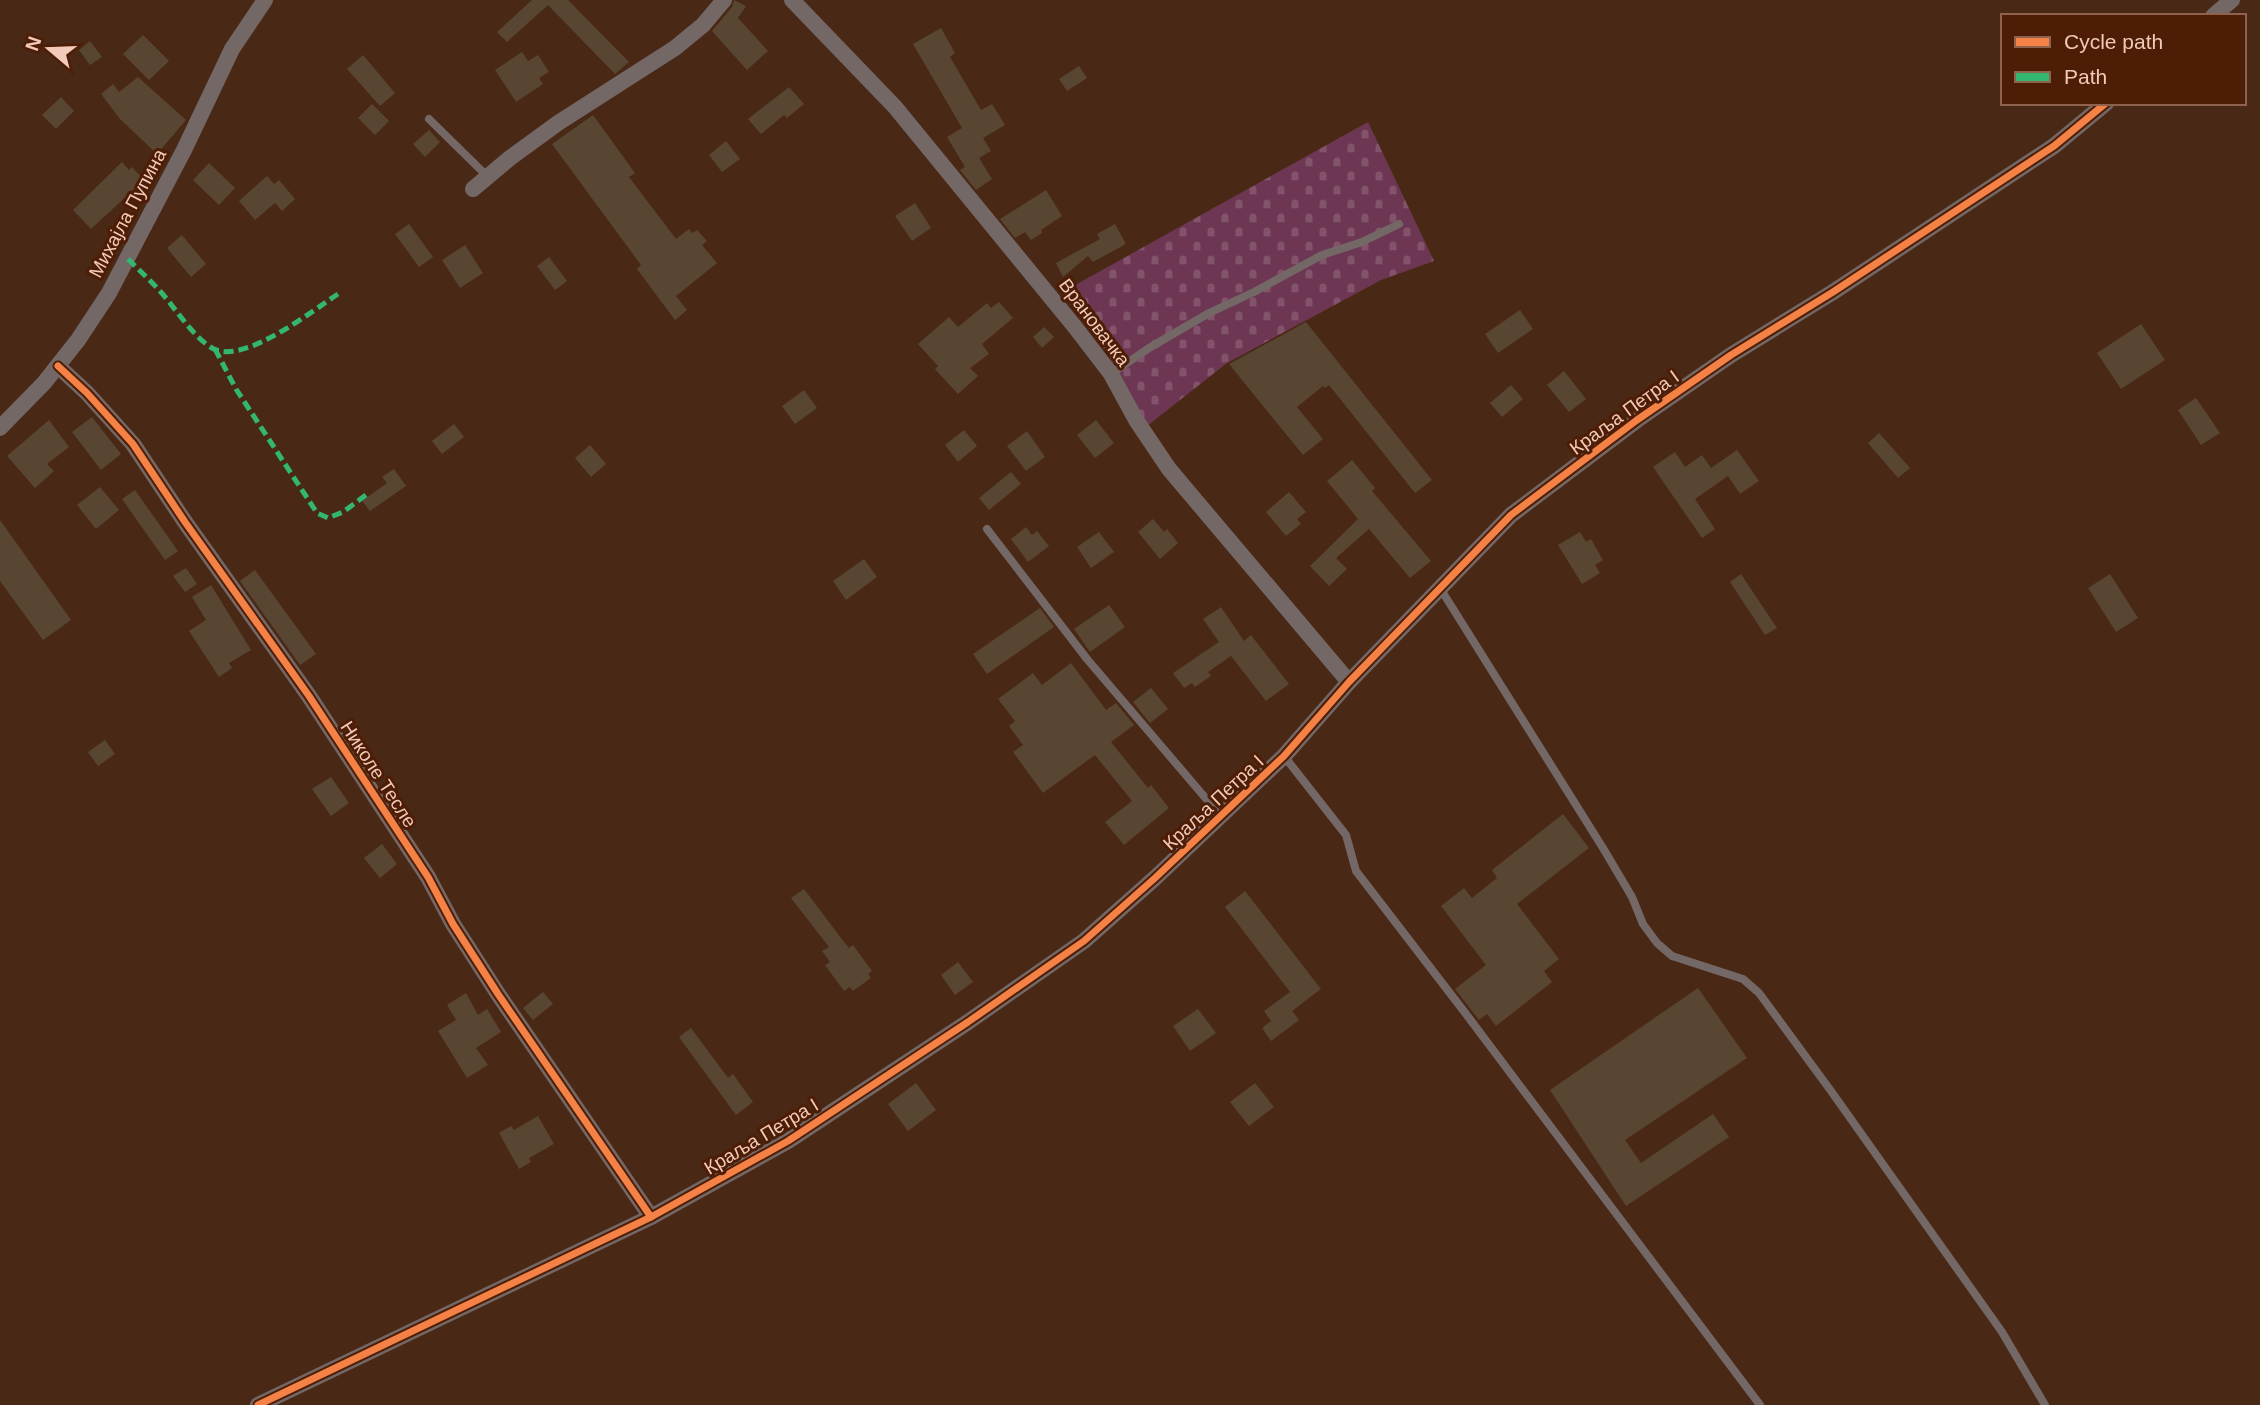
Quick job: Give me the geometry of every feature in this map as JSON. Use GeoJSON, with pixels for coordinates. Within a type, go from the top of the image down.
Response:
{"type":"FeatureCollection","features":[{"type":"Feature","properties":{"kind":"street","name":"Михајла Пупина"},"geometry":{"type":"LineString","coordinates":[[0,428],[58,366],[78,340],[128,259],[232,49],[265,0]]}},
{"type":"Feature","properties":{"kind":"street"},"geometry":{"type":"LineString","coordinates":[[473,189],[558,123],[675,48],[703,26],[724,0]]}},
{"type":"Feature","properties":{"kind":"street","name":"Врановачка"},"geometry":{"type":"LineString","coordinates":[[792,0],[895,107],[1075,327],[1111,374],[1136,420],[1169,469],[1349,682]]}},
{"type":"Feature","properties":{"kind":"street"},"geometry":{"type":"LineString","coordinates":[[2215,14],[2232,0]]}},
{"type":"Feature","properties":{"kind":"street","name":"Краља Петра I"},"geometry":{"type":"LineString","coordinates":[[258,1405],[651,1217],[788,1141],[968,1022],[1084,941],[1284,756],[1349,682],[1511,515],[1637,420],[1731,355],[1833,292],[2054,146],[2104,105]]}},
{"type":"Feature","properties":{"kind":"street","name":"Николе Тесле"},"geometry":{"type":"LineString","coordinates":[[58,366],[87,393],[133,444],[309,696],[428,877],[453,924],[498,995],[651,1217]]}},
{"type":"Feature","properties":{"kind":"lane"},"geometry":{"type":"LineString","coordinates":[[429,119],[488,177]]}},
{"type":"Feature","properties":{"kind":"lane"},"geometry":{"type":"LineString","coordinates":[[1111,374],[1209,313],[1322,255],[1362,242],[1399,224]]}},
{"type":"Feature","properties":{"kind":"lane"},"geometry":{"type":"LineString","coordinates":[[987,529],[1087,659],[1209,802],[1224,813]]}},
{"type":"Feature","properties":{"kind":"lane"},"geometry":{"type":"LineString","coordinates":[[1440,588],[1603,848],[1632,897],[1643,924],[1657,943],[1672,956],[1743,979],[1759,993],[2002,1332],[2045,1405]]}},
{"type":"Feature","properties":{"kind":"lane"},"geometry":{"type":"LineString","coordinates":[[1284,756],[1346,835],[1356,871],[1760,1405]]}},
{"type":"Feature","properties":{"kind":"green space"},"geometry":{"type":"Polygon","coordinates":[[[1368,122],[1434,261],[1381,280],[1227,363],[1147,426],[1107,353],[1061,293],[1368,122]]]}},
{"type":"Feature","properties":{"kind":"building"},"geometry":{"type":"Polygon","coordinates":[[[532,0],[568,0],[629,62],[615,74],[548,5],[507,42],[497,32],[532,0]]]}},
{"type":"Feature","properties":{"kind":"building"},"geometry":{"type":"Polygon","coordinates":[[[734,0],[746,6],[738,18],[768,51],[747,70],[712,31],[732,7],[734,0]]]}},
{"type":"Feature","properties":{"kind":"building"},"geometry":{"type":"Polygon","coordinates":[[[941,28],[955,53],[950,57],[981,110],[992,104],[1005,125],[983,138],[991,151],[979,158],[992,179],[976,190],[960,170],[965,167],[947,137],[962,128],[913,44],[941,28]]]}},
{"type":"Feature","properties":{"kind":"building"},"geometry":{"type":"Polygon","coordinates":[[[143,35],[169,61],[149,80],[123,54],[143,35]]]}},
{"type":"Feature","properties":{"kind":"building"},"geometry":{"type":"Polygon","coordinates":[[[90,41],[102,57],[90,65],[79,50],[90,41]]]}},
{"type":"Feature","properties":{"kind":"building"},"geometry":{"type":"Polygon","coordinates":[[[522,52],[528,61],[538,55],[549,72],[539,78],[543,84],[516,102],[495,70],[522,52]]]}},
{"type":"Feature","properties":{"kind":"building"},"geometry":{"type":"Polygon","coordinates":[[[363,55],[395,93],[380,106],[347,69],[363,55]]]}},
{"type":"Feature","properties":{"kind":"building"},"geometry":{"type":"Polygon","coordinates":[[[1079,66],[1087,78],[1067,91],[1059,79],[1079,66]]]}},
{"type":"Feature","properties":{"kind":"building"},"geometry":{"type":"Polygon","coordinates":[[[138,77],[186,120],[157,154],[120,119],[101,94],[113,84],[119,92],[138,77]]]}},
{"type":"Feature","properties":{"kind":"building"},"geometry":{"type":"Polygon","coordinates":[[[789,87],[804,104],[787,118],[784,115],[761,134],[748,119],[789,87]]]}},
{"type":"Feature","properties":{"kind":"building"},"geometry":{"type":"Polygon","coordinates":[[[61,97],[74,111],[56,129],[42,115],[61,97]]]}},
{"type":"Feature","properties":{"kind":"building"},"geometry":{"type":"Polygon","coordinates":[[[372,104],[389,121],[375,135],[358,118],[372,104]]]}},
{"type":"Feature","properties":{"kind":"building"},"geometry":{"type":"Polygon","coordinates":[[[593,115],[635,173],[629,177],[676,239],[689,229],[692,233],[697,230],[707,241],[702,245],[717,263],[676,296],[687,310],[675,320],[637,269],[641,265],[552,144],[593,115]]]}},
{"type":"Feature","properties":{"kind":"building"},"geometry":{"type":"Polygon","coordinates":[[[429,130],[440,142],[425,157],[413,144],[429,130]]]}},
{"type":"Feature","properties":{"kind":"building"},"geometry":{"type":"Polygon","coordinates":[[[726,141],[740,159],[722,172],[709,155],[726,141]]]}},
{"type":"Feature","properties":{"kind":"building"},"geometry":{"type":"Polygon","coordinates":[[[122,162],[129,170],[132,167],[144,180],[91,229],[73,210],[122,162]]]}},
{"type":"Feature","properties":{"kind":"building"},"geometry":{"type":"Polygon","coordinates":[[[209,163],[235,188],[219,205],[193,180],[209,163]]]}},
{"type":"Feature","properties":{"kind":"building"},"geometry":{"type":"Polygon","coordinates":[[[267,176],[274,184],[279,180],[295,199],[282,211],[275,203],[255,220],[239,201],[267,176]]]}},
{"type":"Feature","properties":{"kind":"building"},"geometry":{"type":"Polygon","coordinates":[[[1046,190],[1062,216],[1031,240],[1025,232],[1015,238],[1000,219],[1046,190]]]}},
{"type":"Feature","properties":{"kind":"building"},"geometry":{"type":"Polygon","coordinates":[[[915,203],[931,228],[912,241],[895,216],[915,203]]]}},
{"type":"Feature","properties":{"kind":"building"},"geometry":{"type":"Polygon","coordinates":[[[409,224],[433,257],[419,267],[395,234],[409,224]]]}},
{"type":"Feature","properties":{"kind":"building"},"geometry":{"type":"Polygon","coordinates":[[[1115,224],[1126,244],[1093,262],[1088,256],[1063,277],[1056,263],[1100,239],[1097,234],[1115,224]]]}},
{"type":"Feature","properties":{"kind":"building"},"geometry":{"type":"Polygon","coordinates":[[[182,235],[206,264],[191,277],[167,248],[182,235]]]}},
{"type":"Feature","properties":{"kind":"building"},"geometry":{"type":"Polygon","coordinates":[[[465,245],[483,273],[460,288],[442,260],[465,245]]]}},
{"type":"Feature","properties":{"kind":"building"},"geometry":{"type":"Polygon","coordinates":[[[549,257],[567,281],[555,290],[537,266],[549,257]]]}},
{"type":"Feature","properties":{"kind":"building"},"geometry":{"type":"Polygon","coordinates":[[[999,302],[1013,318],[982,344],[989,354],[970,368],[978,376],[958,394],[935,369],[938,366],[918,344],[949,317],[958,327],[987,303],[991,308],[999,302]]]}},
{"type":"Feature","properties":{"kind":"building"},"geometry":{"type":"Polygon","coordinates":[[[1520,310],[1533,329],[1498,353],[1485,334],[1520,310]]]}},
{"type":"Feature","properties":{"kind":"building"},"geometry":{"type":"Polygon","coordinates":[[[1306,322],[1432,480],[1415,493],[1329,385],[1325,388],[1323,386],[1297,407],[1323,439],[1303,455],[1229,364],[1306,322]]]}},
{"type":"Feature","properties":{"kind":"building"},"geometry":{"type":"Polygon","coordinates":[[[2141,324],[2165,360],[2121,389],[2097,353],[2141,324]]]}},
{"type":"Feature","properties":{"kind":"building"},"geometry":{"type":"Polygon","coordinates":[[[1044,327],[1054,337],[1042,348],[1033,337],[1044,327]]]}},
{"type":"Feature","properties":{"kind":"building"},"geometry":{"type":"Polygon","coordinates":[[[1564,371],[1586,399],[1569,412],[1547,385],[1564,371]]]}},
{"type":"Feature","properties":{"kind":"building"},"geometry":{"type":"Polygon","coordinates":[[[1511,385],[1523,399],[1502,417],[1490,403],[1511,385]]]}},
{"type":"Feature","properties":{"kind":"building"},"geometry":{"type":"Polygon","coordinates":[[[804,390],[817,408],[795,424],[782,406],[804,390]]]}},
{"type":"Feature","properties":{"kind":"building"},"geometry":{"type":"Polygon","coordinates":[[[2196,398],[2220,433],[2201,445],[2178,410],[2196,398]]]}},
{"type":"Feature","properties":{"kind":"building"},"geometry":{"type":"Polygon","coordinates":[[[92,417],[121,454],[101,470],[72,432],[92,417]]]}},
{"type":"Feature","properties":{"kind":"building"},"geometry":{"type":"Polygon","coordinates":[[[49,420],[69,447],[47,464],[54,471],[35,488],[7,456],[49,420]]]}},
{"type":"Feature","properties":{"kind":"building"},"geometry":{"type":"Polygon","coordinates":[[[1096,420],[1114,443],[1095,458],[1077,435],[1096,420]]]}},
{"type":"Feature","properties":{"kind":"building"},"geometry":{"type":"Polygon","coordinates":[[[454,424],[464,437],[442,454],[432,441],[454,424]]]}},
{"type":"Feature","properties":{"kind":"building"},"geometry":{"type":"Polygon","coordinates":[[[964,430],[977,446],[958,462],[945,445],[964,430]]]}},
{"type":"Feature","properties":{"kind":"building"},"geometry":{"type":"Polygon","coordinates":[[[1027,431],[1045,457],[1026,471],[1007,446],[1027,431]]]}},
{"type":"Feature","properties":{"kind":"building"},"geometry":{"type":"Polygon","coordinates":[[[1879,433],[1910,468],[1898,478],[1868,443],[1879,433]]]}},
{"type":"Feature","properties":{"kind":"building"},"geometry":{"type":"Polygon","coordinates":[[[590,445],[606,464],[591,477],[575,458],[590,445]]]}},
{"type":"Feature","properties":{"kind":"building"},"geometry":{"type":"Polygon","coordinates":[[[1737,450],[1759,481],[1740,494],[1728,476],[1695,499],[1715,529],[1702,538],[1653,467],[1675,452],[1685,467],[1702,455],[1711,468],[1737,450]]]}},
{"type":"Feature","properties":{"kind":"building"},"geometry":{"type":"Polygon","coordinates":[[[1352,460],[1375,488],[1372,491],[1431,561],[1410,578],[1369,529],[1336,558],[1347,569],[1329,586],[1310,566],[1358,519],[1327,481],[1352,460]]]}},
{"type":"Feature","properties":{"kind":"building"},"geometry":{"type":"Polygon","coordinates":[[[394,469],[406,486],[370,511],[362,501],[387,483],[382,477],[394,469]]]}},
{"type":"Feature","properties":{"kind":"building"},"geometry":{"type":"Polygon","coordinates":[[[1011,472],[1021,484],[989,510],[979,498],[1011,472]]]}},
{"type":"Feature","properties":{"kind":"building"},"geometry":{"type":"Polygon","coordinates":[[[100,487],[119,510],[96,529],[77,505],[100,487]]]}},
{"type":"Feature","properties":{"kind":"building"},"geometry":{"type":"Polygon","coordinates":[[[135,490],[178,551],[165,560],[122,499],[135,490]]]}},
{"type":"Feature","properties":{"kind":"building"},"geometry":{"type":"Polygon","coordinates":[[[1289,492],[1306,512],[1297,519],[1301,524],[1286,536],[1266,512],[1289,492]]]}},
{"type":"Feature","properties":{"kind":"building"},"geometry":{"type":"Polygon","coordinates":[[[1153,519],[1164,532],[1167,529],[1178,543],[1160,559],[1138,532],[1153,519]]]}},
{"type":"Feature","properties":{"kind":"building"},"geometry":{"type":"Polygon","coordinates":[[[0,520],[71,620],[43,640],[0,581],[0,520]]]}},
{"type":"Feature","properties":{"kind":"building"},"geometry":{"type":"Polygon","coordinates":[[[1026,527],[1032,535],[1037,531],[1049,546],[1028,562],[1011,539],[1026,527]]]}},
{"type":"Feature","properties":{"kind":"building"},"geometry":{"type":"Polygon","coordinates":[[[1099,532],[1114,552],[1091,568],[1077,547],[1099,532]]]}},
{"type":"Feature","properties":{"kind":"building"},"geometry":{"type":"Polygon","coordinates":[[[1580,532],[1586,542],[1591,539],[1603,560],[1595,565],[1600,573],[1582,584],[1558,545],[1580,532]]]}},
{"type":"Feature","properties":{"kind":"building"},"geometry":{"type":"Polygon","coordinates":[[[864,559],[877,577],[846,600],[833,581],[864,559]]]}},
{"type":"Feature","properties":{"kind":"building"},"geometry":{"type":"Polygon","coordinates":[[[186,568],[197,584],[185,592],[173,576],[186,568]]]}},
{"type":"Feature","properties":{"kind":"building"},"geometry":{"type":"Polygon","coordinates":[[[255,570],[316,654],[300,665],[240,581],[255,570]]]}},
{"type":"Feature","properties":{"kind":"building"},"geometry":{"type":"Polygon","coordinates":[[[1741,574],[1777,628],[1765,635],[1730,582],[1741,574]]]}},
{"type":"Feature","properties":{"kind":"building"},"geometry":{"type":"Polygon","coordinates":[[[2110,574],[2138,618],[2116,632],[2088,588],[2110,574]]]}},
{"type":"Feature","properties":{"kind":"building"},"geometry":{"type":"Polygon","coordinates":[[[211,585],[251,650],[229,663],[232,668],[219,677],[189,631],[206,620],[192,597],[211,585]]]}},
{"type":"Feature","properties":{"kind":"building"},"geometry":{"type":"Polygon","coordinates":[[[1109,605],[1125,627],[1090,652],[1074,629],[1109,605]]]}},
{"type":"Feature","properties":{"kind":"building"},"geometry":{"type":"Polygon","coordinates":[[[1221,607],[1244,641],[1251,635],[1289,684],[1266,701],[1231,656],[1208,672],[1211,676],[1195,687],[1192,683],[1184,688],[1173,673],[1219,642],[1203,619],[1221,607]]]}},
{"type":"Feature","properties":{"kind":"building"},"geometry":{"type":"Polygon","coordinates":[[[1040,608],[1054,627],[987,674],[973,654],[1040,608]]]}},
{"type":"Feature","properties":{"kind":"building"},"geometry":{"type":"Polygon","coordinates":[[[1071,663],[1106,710],[1116,703],[1134,725],[1111,742],[1148,788],[1151,785],[1169,808],[1124,845],[1105,822],[1132,801],[1095,755],[1043,793],[1013,752],[1023,745],[1009,726],[1015,721],[998,699],[1033,673],[1042,685],[1071,663]]]}},
{"type":"Feature","properties":{"kind":"building"},"geometry":{"type":"Polygon","coordinates":[[[1151,688],[1168,709],[1150,723],[1133,702],[1151,688]]]}},
{"type":"Feature","properties":{"kind":"building"},"geometry":{"type":"Polygon","coordinates":[[[105,740],[115,754],[98,766],[88,752],[105,740]]]}},
{"type":"Feature","properties":{"kind":"building"},"geometry":{"type":"Polygon","coordinates":[[[331,777],[349,803],[331,816],[312,789],[331,777]]]}},
{"type":"Feature","properties":{"kind":"building"},"geometry":{"type":"Polygon","coordinates":[[[1563,814],[1589,848],[1517,904],[1559,959],[1544,971],[1552,982],[1496,1026],[1487,1014],[1479,1020],[1455,989],[1486,965],[1441,906],[1464,888],[1472,898],[1497,878],[1492,870],[1563,814]]]}},
{"type":"Feature","properties":{"kind":"building"},"geometry":{"type":"Polygon","coordinates":[[[382,844],[397,864],[380,878],[364,858],[382,844]]]}},
{"type":"Feature","properties":{"kind":"building"},"geometry":{"type":"Polygon","coordinates":[[[804,889],[849,948],[853,945],[872,971],[868,974],[871,978],[853,991],[850,987],[844,991],[825,965],[830,962],[822,951],[829,947],[791,898],[804,889]]]}},
{"type":"Feature","properties":{"kind":"building"},"geometry":{"type":"Polygon","coordinates":[[[1245,891],[1321,989],[1292,1011],[1299,1020],[1271,1041],[1262,1028],[1271,1021],[1264,1011],[1290,992],[1225,907],[1245,891]]]}},
{"type":"Feature","properties":{"kind":"building"},"geometry":{"type":"Polygon","coordinates":[[[958,962],[973,982],[955,995],[941,975],[958,962]]]}},
{"type":"Feature","properties":{"kind":"building"},"geometry":{"type":"Polygon","coordinates":[[[1698,988],[1747,1058],[1625,1140],[1641,1163],[1713,1114],[1729,1137],[1626,1206],[1550,1090],[1698,988]]]}},
{"type":"Feature","properties":{"kind":"building"},"geometry":{"type":"Polygon","coordinates":[[[543,992],[553,1004],[533,1020],[523,1008],[543,992]]]}},
{"type":"Feature","properties":{"kind":"building"},"geometry":{"type":"Polygon","coordinates":[[[466,993],[478,1015],[487,1009],[501,1032],[476,1048],[488,1065],[467,1078],[438,1031],[456,1020],[447,1005],[466,993]]]}},
{"type":"Feature","properties":{"kind":"building"},"geometry":{"type":"Polygon","coordinates":[[[1198,1009],[1216,1033],[1190,1051],[1173,1026],[1198,1009]]]}},
{"type":"Feature","properties":{"kind":"building"},"geometry":{"type":"Polygon","coordinates":[[[691,1028],[728,1078],[733,1074],[753,1102],[736,1115],[679,1037],[691,1028]]]}},
{"type":"Feature","properties":{"kind":"building"},"geometry":{"type":"Polygon","coordinates":[[[916,1083],[936,1110],[908,1131],[888,1104],[916,1083]]]}},
{"type":"Feature","properties":{"kind":"building"},"geometry":{"type":"Polygon","coordinates":[[[1255,1083],[1274,1107],[1249,1126],[1230,1102],[1255,1083]]]}},
{"type":"Feature","properties":{"kind":"building"},"geometry":{"type":"Polygon","coordinates":[[[538,1116],[554,1144],[529,1158],[531,1162],[519,1169],[499,1133],[511,1126],[514,1130],[538,1116]]]}},
{"type":"Feature","properties":{"kind":"marked path"},"geometry":{"type":"LineString","coordinates":[[128,259],[159,290],[199,338],[214,349],[227,352],[243,349],[278,334],[338,294]]}},
{"type":"Feature","properties":{"kind":"marked path"},"geometry":{"type":"LineString","coordinates":[[215,349],[236,389],[317,513],[328,518],[343,512],[366,495]]}},
{"type":"Feature","properties":{"kind":"cycle path"},"geometry":{"type":"LineString","coordinates":[[258,1405],[651,1217],[788,1141],[968,1022],[1084,941],[1284,756],[1349,682],[1511,515],[1637,420],[1731,355],[1833,292],[2054,146],[2104,105]]}},
{"type":"Feature","properties":{"kind":"cycle path"},"geometry":{"type":"LineString","coordinates":[[58,366],[87,393],[133,444],[309,696],[428,877],[453,924],[498,994],[651,1217]]}}]}
